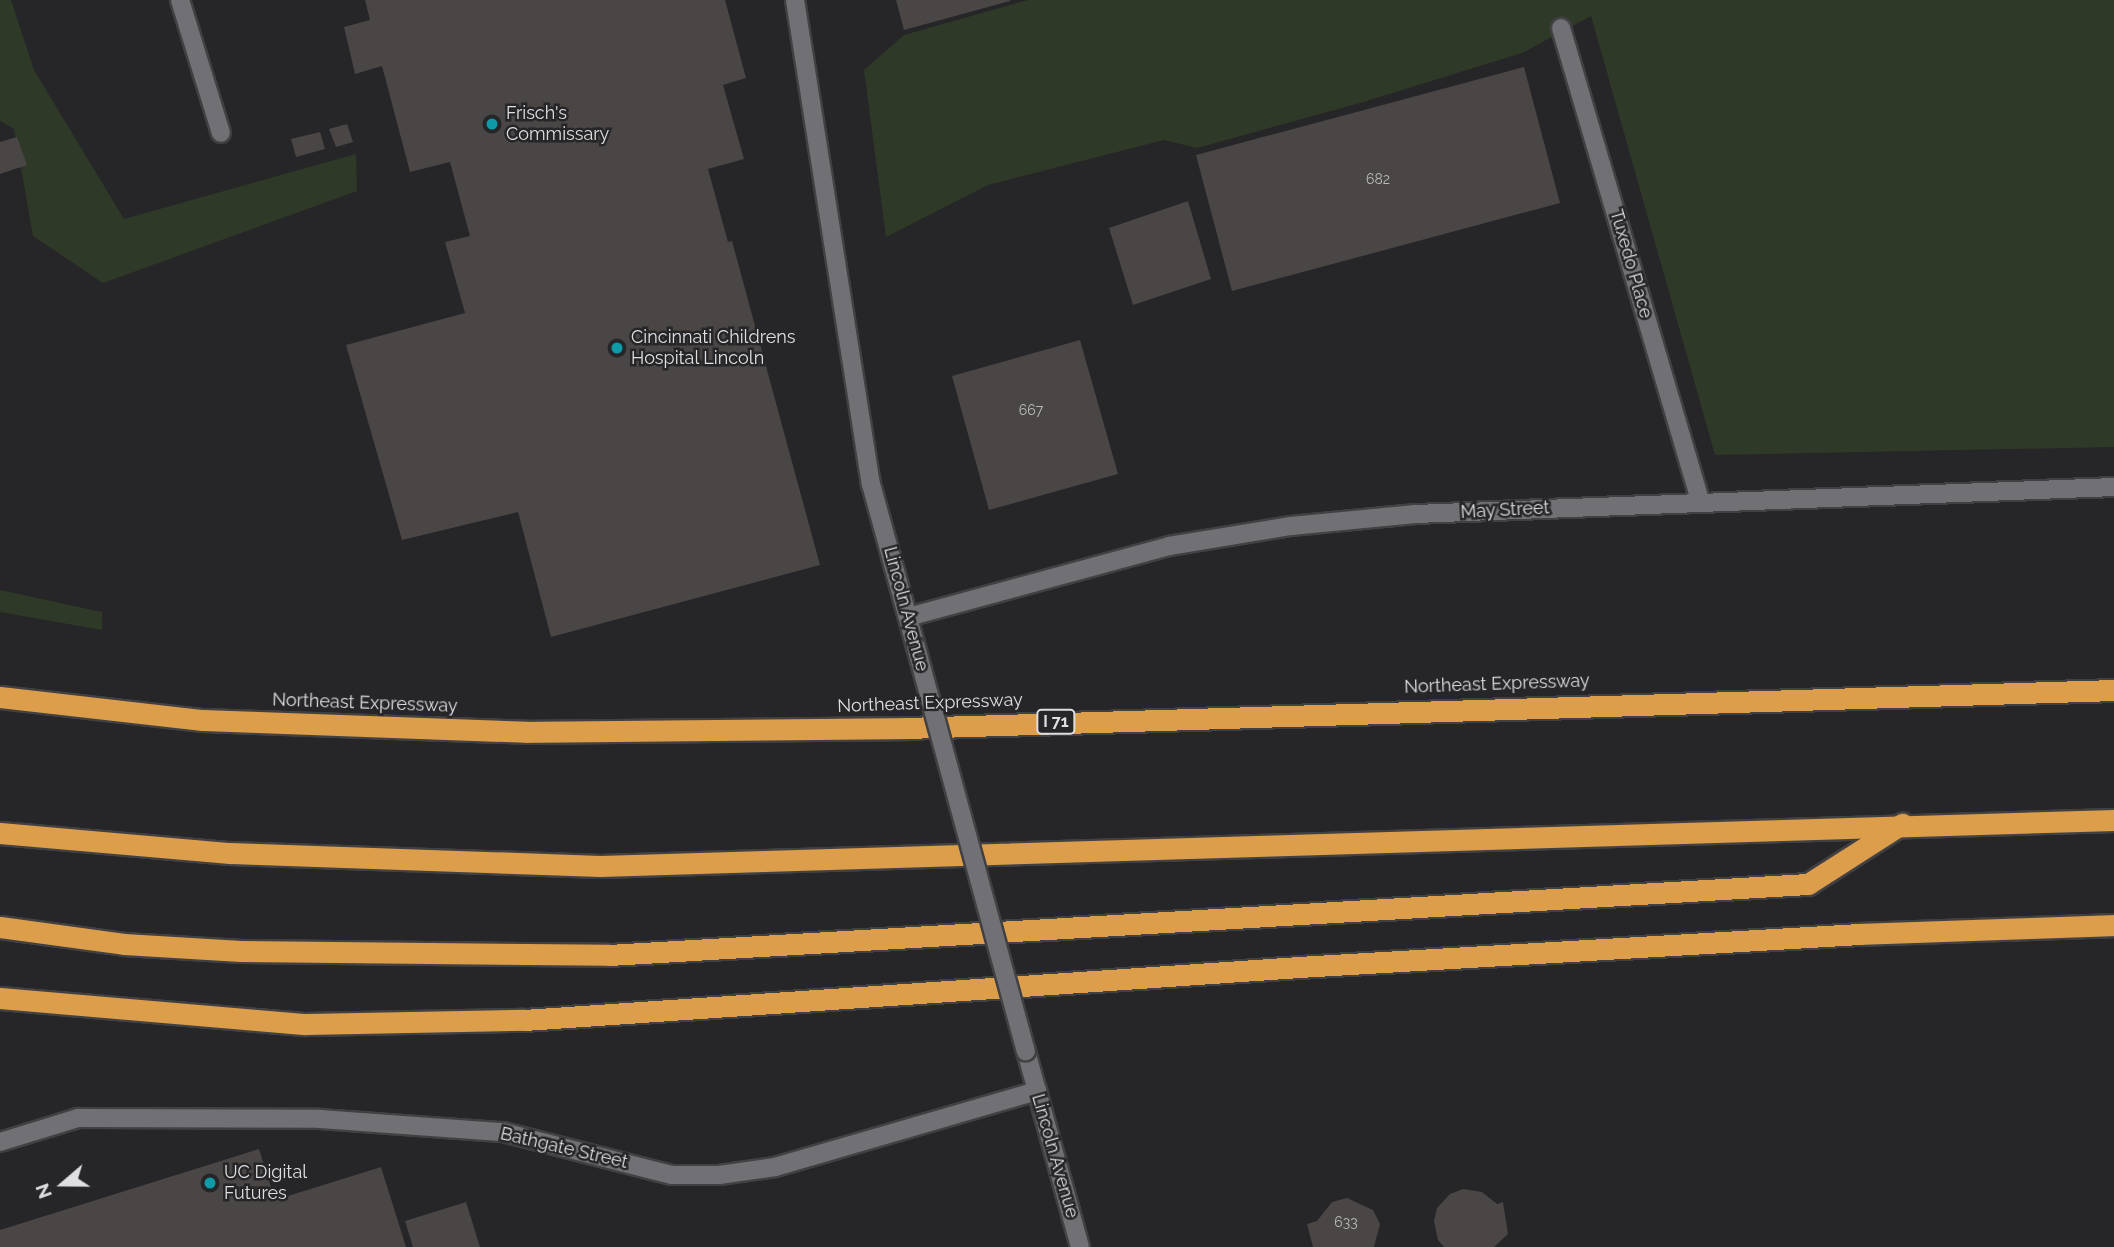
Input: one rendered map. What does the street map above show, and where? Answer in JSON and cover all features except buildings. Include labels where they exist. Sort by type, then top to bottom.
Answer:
[{"type":"highway","name":"Northeast Expressway","points":[[0,697],[203,720],[526,732],[906,728],[2114,690]]},
{"type":"highway","points":[[0,833],[230,853],[600,866],[838,862],[1902,824],[2114,820]]},
{"type":"highway","points":[[0,927],[124,944],[242,951],[609,955],[1808,884],[1902,824]]},
{"type":"highway","points":[[0,998],[306,1024],[524,1020],[1299,967],[1860,933],[2114,925]]},
{"type":"street","points":[[180,0],[221,133]]},
{"type":"street","name":"Lincoln Avenue","points":[[795,0],[844,323],[872,484],[1080,1247]]},
{"type":"street","name":"Tuxedo Place","points":[[1561,28],[1700,501]]},
{"type":"street","name":"May Street","points":[[908,617],[1169,546],[1291,526],[1415,514],[2114,487]]},
{"type":"street","name":"Bathgate Street","points":[[0,1142],[78,1118],[320,1119],[503,1132],[672,1175],[719,1175],[775,1167],[1037,1091]]},
{"type":"green space","points":[[0,0],[11,0],[34,70],[124,219],[356,154],[357,191],[103,283],[33,236],[14,129],[0,121]]},
{"type":"green space","points":[[1028,0],[2114,0],[2114,447],[1715,455],[1591,16],[1522,53],[1360,103],[1197,148],[1164,140],[988,185],[886,237],[864,70],[904,35]]},
{"type":"green space","points":[[0,590],[102,612],[102,630],[0,612]]},
{"type":"place","name":"Frisch's Commissary","points":[[492,124]]},
{"type":"place","name":"Cincinnati Childrens Hospital Lincoln","points":[[617,348]]},
{"type":"place","name":"UC Digital Futures","points":[[210,1183]]}]
